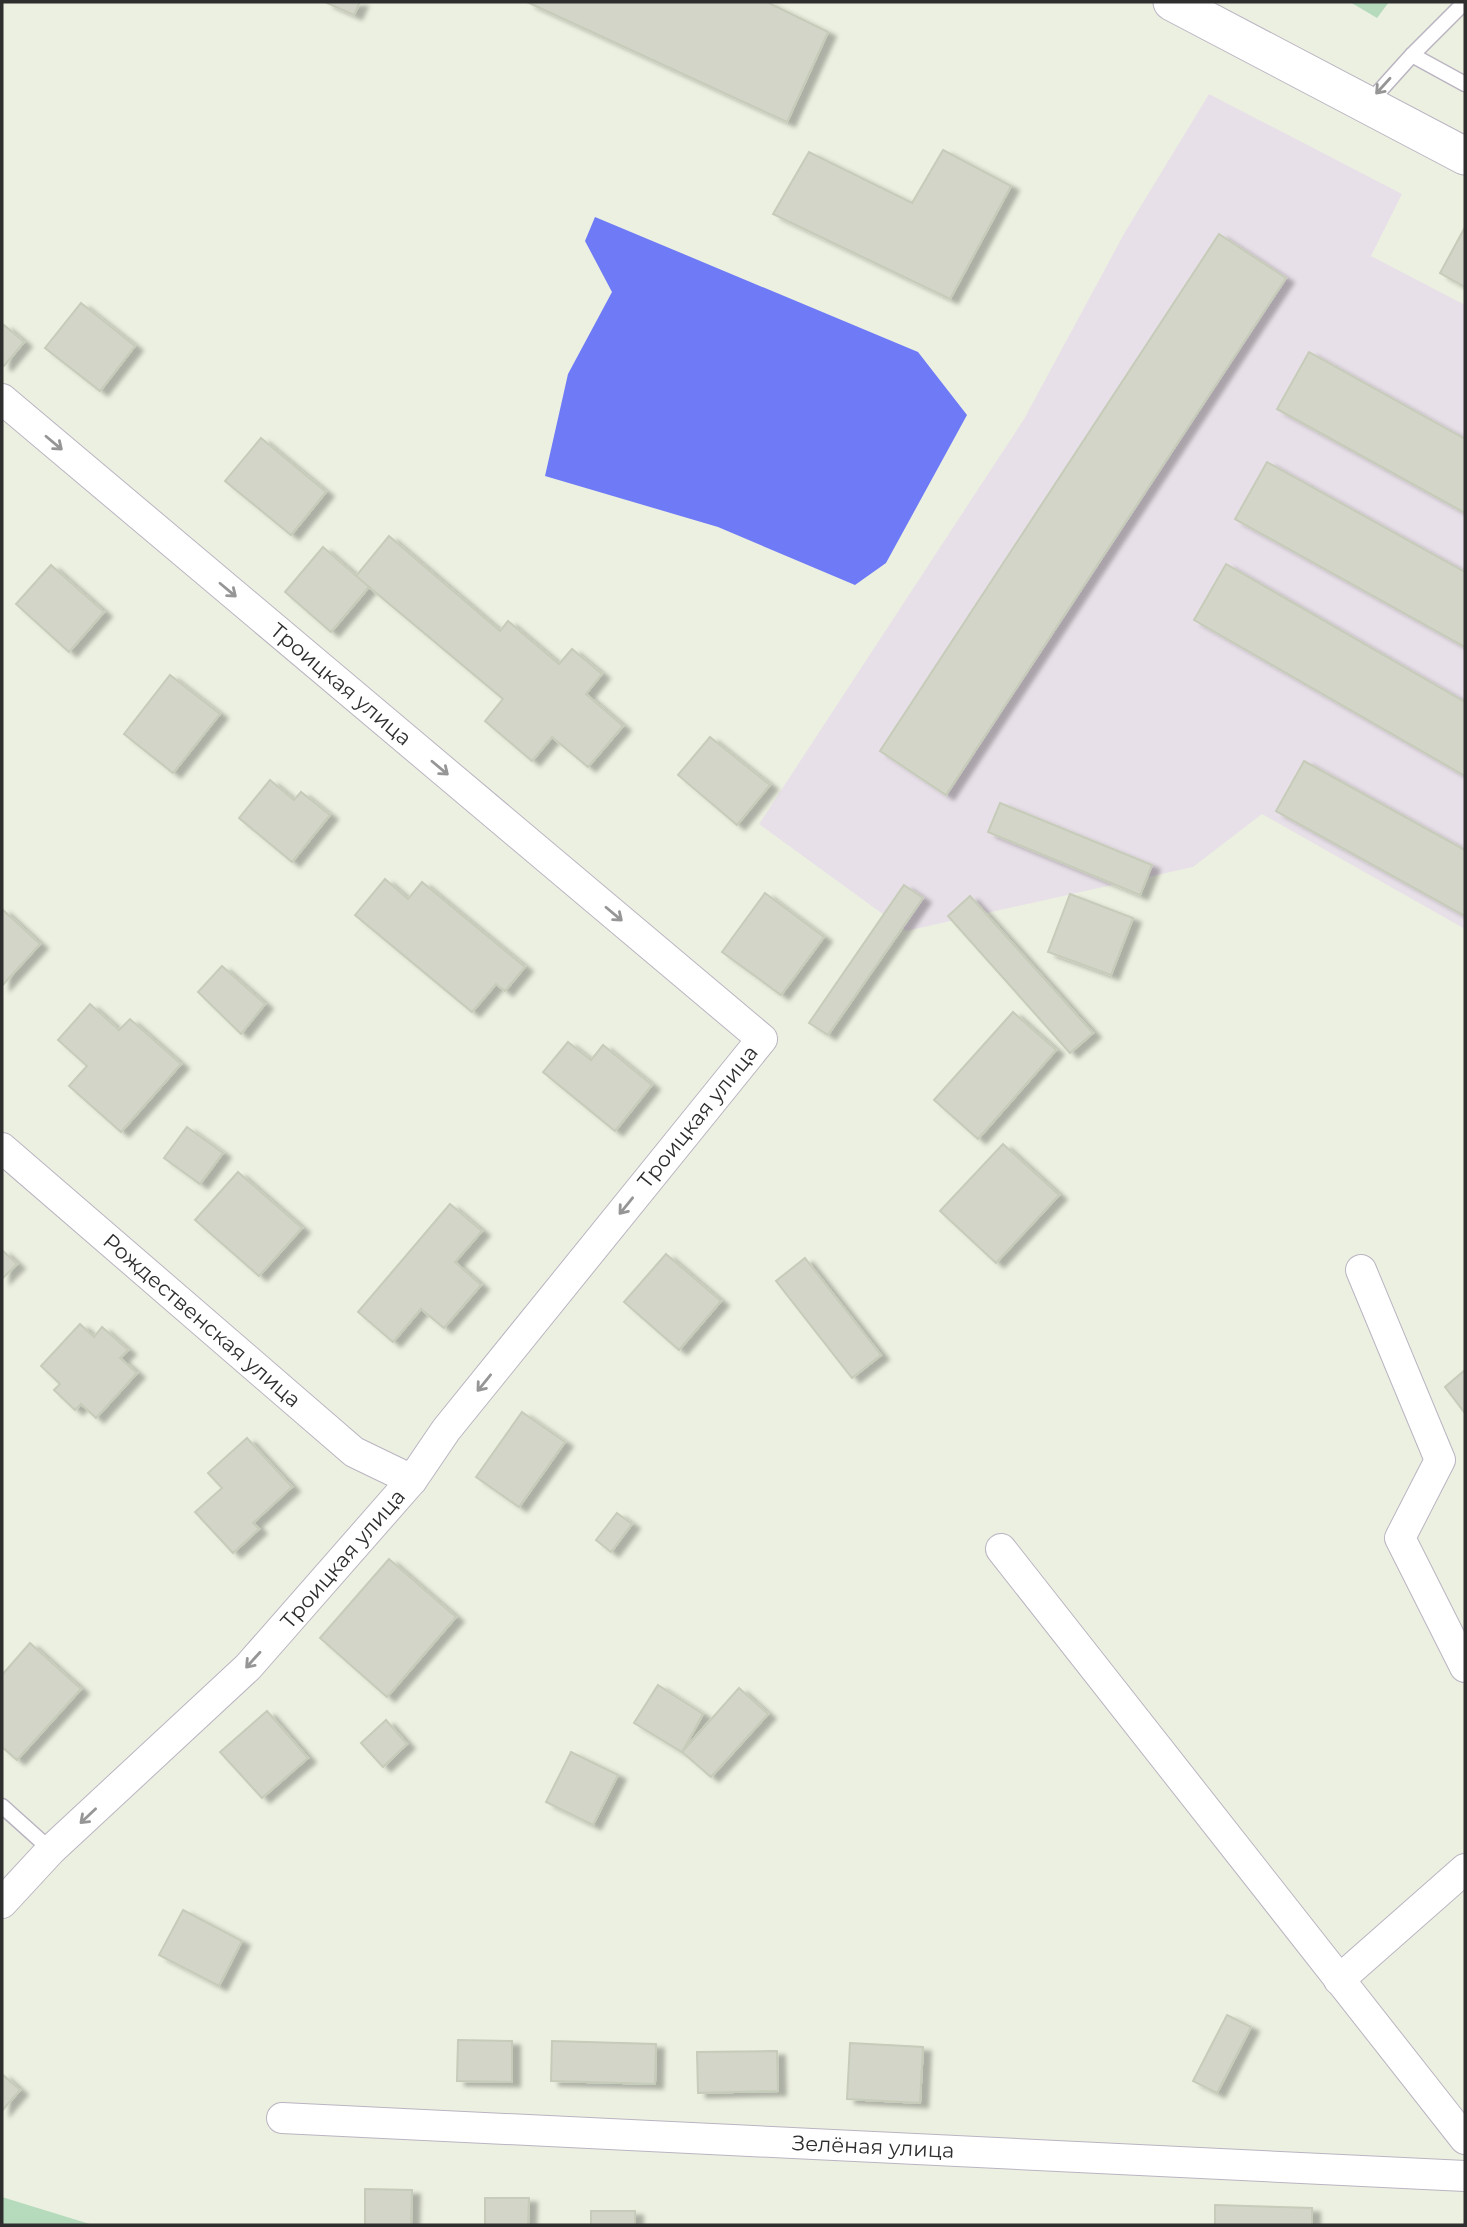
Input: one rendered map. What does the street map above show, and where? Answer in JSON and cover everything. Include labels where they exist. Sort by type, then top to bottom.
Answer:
[{"type":"street","points":[[1172,2],[1465,156]]},
{"type":"street","name":"Троицкая улица","points":[[2,399],[761,1039],[446,1430],[412,1480],[248,1667],[51,1850],[2,1903]]},
{"type":"street","name":"Рождественская улица","points":[[2,1148],[354,1452],[412,1480]]},
{"type":"street","points":[[1362,1270],[1440,1460],[1400,1538],[1465,1667]]},
{"type":"street","points":[[1001,1549],[1465,2139]]},
{"type":"street","points":[[1339,1980],[1465,1869]]},
{"type":"street","name":"Зелёная улица","points":[[282,2118],[1465,2176]]},
{"type":"lane","points":[[1367,105],[1465,2]]},
{"type":"lane","points":[[1412,55],[1465,84]]},
{"type":"lane","points":[[2,1806],[51,1850]]},
{"type":"shaded area","points":[[1209,94],[1402,194],[1371,256],[1465,305],[1465,929],[1262,814],[1193,867],[906,931],[759,824],[1024,419],[1125,232]]},
{"type":"shaded area","points":[[595,217],[918,352],[967,415],[886,563],[855,585],[718,527],[545,476],[568,374],[612,292],[585,241]]},
{"type":"green space","points":[[1350,2],[1389,2],[1377,18]]},
{"type":"green space","points":[[2,2197],[93,2225],[2,2225]]},
{"type":"building","points":[[325,2],[360,2],[354,15]]},
{"type":"building","points":[[527,2],[767,2],[828,32],[787,122]]},
{"type":"building","points":[[943,150],[1011,186],[950,299],[773,214],[809,152],[912,203]]},
{"type":"building","points":[[1465,230],[1465,287],[1440,273]]},
{"type":"building","points":[[1219,234],[1286,278],[946,795],[880,751]]},
{"type":"building","points":[[81,303],[135,346],[100,391],[45,348]]},
{"type":"building","points":[[4,325],[24,342],[4,366],[2,328]]},
{"type":"building","points":[[1309,352],[1465,439],[1465,513],[1277,409]]},
{"type":"building","points":[[261,438],[326,492],[291,535],[225,481]]},
{"type":"building","points":[[1267,462],[1465,572],[1465,647],[1235,519]]},
{"type":"building","points":[[389,536],[500,631],[508,621],[559,664],[572,649],[602,674],[586,694],[623,726],[588,767],[552,737],[532,761],[485,721],[503,699],[356,576]]},
{"type":"building","points":[[323,547],[369,587],[331,632],[285,592]]},
{"type":"building","points":[[1226,564],[1465,702],[1465,776],[1194,620]]},
{"type":"building","points":[[51,565],[104,612],[69,652],[16,604]]},
{"type":"building","points":[[170,675],[220,714],[173,773],[124,734]]},
{"type":"building","points":[[710,737],[770,785],[737,825],[678,775]]},
{"type":"building","points":[[1304,761],[1465,850],[1465,916],[1276,811]]},
{"type":"building","points":[[270,780],[294,800],[301,792],[330,815],[292,862],[239,818]]},
{"type":"building","points":[[1000,803],[1152,865],[1140,895],[988,832]]},
{"type":"building","points":[[385,879],[408,899],[422,882],[525,967],[505,991],[496,984],[472,1012],[355,915]]},
{"type":"building","points":[[904,885],[923,898],[828,1035],[809,1023]]},
{"type":"building","points":[[765,893],[824,937],[781,995],[722,952]]},
{"type":"building","points":[[1070,894],[1133,918],[1111,975],[1048,952]]},
{"type":"building","points":[[970,896],[1093,1033],[1070,1053],[948,916]]},
{"type":"building","points":[[2,909],[40,944],[2,986]]},
{"type":"building","points":[[222,966],[265,1004],[241,1034],[198,992]]},
{"type":"building","points":[[90,1004],[119,1030],[130,1019],[181,1064],[121,1132],[69,1086],[87,1066],[58,1040]]},
{"type":"building","points":[[1013,1012],[1056,1050],[978,1139],[934,1100]]},
{"type":"building","points":[[568,1042],[591,1060],[603,1045],[652,1085],[615,1131],[543,1072]]},
{"type":"building","points":[[187,1127],[223,1153],[200,1184],[164,1158]]},
{"type":"building","points":[[1003,1144],[1059,1195],[996,1263],[940,1211]]},
{"type":"building","points":[[238,1172],[302,1228],[259,1276],[195,1220]]},
{"type":"building","points":[[450,1204],[482,1231],[455,1262],[481,1285],[444,1328],[421,1309],[393,1342],[358,1312]]},
{"type":"building","points":[[2,1250],[17,1264],[2,1279]]},
{"type":"building","points":[[666,1254],[721,1301],[679,1350],[624,1302]]},
{"type":"building","points":[[805,1258],[881,1355],[852,1378],[776,1281]]},
{"type":"building","points":[[80,1324],[94,1337],[102,1327],[128,1350],[120,1358],[137,1373],[96,1418],[81,1404],[75,1410],[54,1390],[60,1384],[41,1366]]},
{"type":"building","points":[[1465,1370],[1465,1412],[1464,1412],[1445,1387]]},
{"type":"building","points":[[522,1412],[565,1442],[519,1507],[476,1477]]},
{"type":"building","points":[[247,1438],[292,1487],[253,1523],[259,1529],[233,1553],[195,1512],[222,1488],[208,1473]]},
{"type":"building","points":[[617,1513],[632,1524],[611,1552],[596,1540]]},
{"type":"building","points":[[389,1559],[456,1617],[387,1697],[320,1638]]},
{"type":"building","points":[[30,1643],[81,1689],[17,1760],[2,1747],[2,1675]]},
{"type":"building","points":[[658,1685],[703,1714],[682,1752],[634,1723]]},
{"type":"building","points":[[739,1688],[768,1714],[711,1777],[682,1752]]},
{"type":"building","points":[[267,1711],[308,1758],[262,1798],[220,1752]]},
{"type":"building","points":[[386,1720],[407,1744],[383,1767],[361,1743]]},
{"type":"building","points":[[571,1752],[618,1775],[593,1825],[546,1802]]},
{"type":"building","points":[[183,1910],[242,1941],[219,1986],[159,1955]]},
{"type":"building","points":[[1227,2015],[1251,2027],[1217,2093],[1193,2081]]},
{"type":"building","points":[[458,2040],[512,2041],[512,2082],[457,2081]]},
{"type":"building","points":[[552,2041],[656,2044],[655,2084],[551,2081]]},
{"type":"building","points":[[850,2043],[923,2047],[920,2103],[847,2099]]},
{"type":"building","points":[[777,2051],[778,2091],[698,2093],[697,2052]]},
{"type":"building","points":[[2,2074],[20,2090],[2,2111]]},
{"type":"building","points":[[365,2189],[412,2190],[411,2225],[365,2225]]},
{"type":"building","points":[[485,2198],[529,2198],[528,2225],[485,2225]]},
{"type":"building","points":[[1215,2205],[1312,2208],[1312,2225],[1215,2225]]},
{"type":"building","points":[[591,2211],[635,2211],[635,2225],[591,2225]]}]
